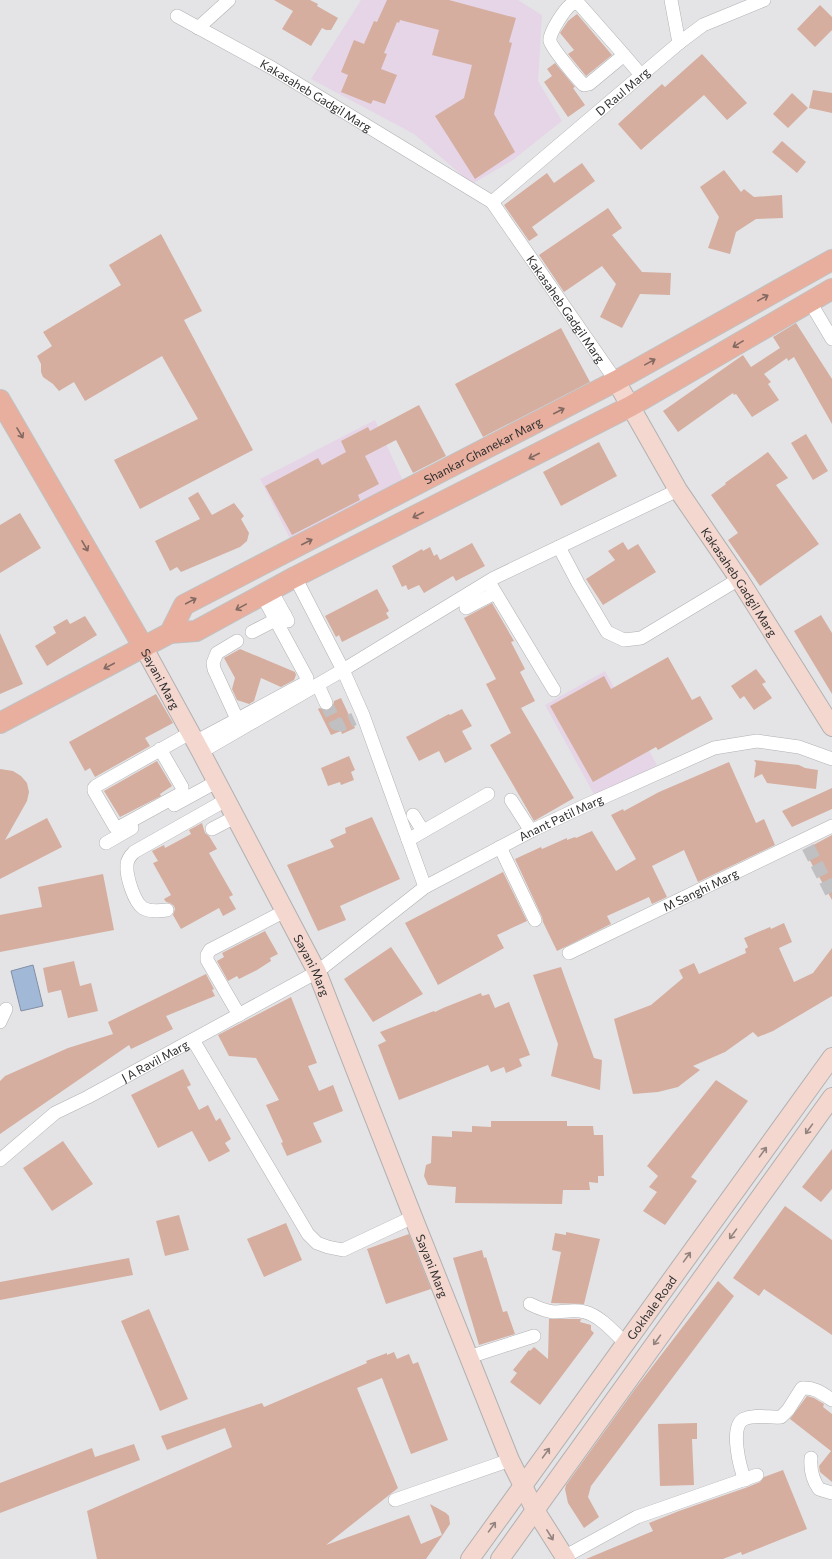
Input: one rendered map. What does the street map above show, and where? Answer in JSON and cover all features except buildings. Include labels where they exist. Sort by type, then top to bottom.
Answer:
[{"type":"main road","name":"Shankar Ghanekar Marg","points":[[170,633],[184,605],[616,381],[832,260]]},
{"type":"main road","points":[[0,723],[170,633],[196,631],[295,577],[631,406],[832,289]]},
{"type":"main road","name":"Kakasaheb Gadgil Marg","points":[[616,381],[678,490],[739,579],[832,727]]},
{"type":"main road","name":"Sayani Marg","points":[[0,400],[144,648],[317,972],[412,1217],[510,1460],[535,1510],[565,1558]]},
{"type":"main road","name":"Gokhale Road","points":[[470,1559],[625,1342],[832,1057]]},
{"type":"main road","name":"Gokhale Road","points":[[500,1559],[832,1097]]},
{"type":"street","points":[[198,28],[229,0]]},
{"type":"street","points":[[672,0],[679,43]]},
{"type":"street","name":"D Raul Marg","points":[[492,202],[679,43],[703,25],[746,3],[764,0]]},
{"type":"street","points":[[624,55],[589,84],[584,85],[551,44],[550,35],[571,4],[578,4],[624,55],[641,75]]},
{"type":"street","name":"Kakasaheb Gadgil Marg","points":[[177,16],[272,68],[492,202],[616,381]]},
{"type":"street","points":[[810,302],[832,339]]},
{"type":"street","points":[[160,749],[182,787],[182,792],[118,828],[115,827],[94,791],[94,788],[160,749],[195,742],[318,685],[343,670],[464,606],[492,587],[559,547],[678,490]]},
{"type":"street","points":[[559,547],[578,584],[606,632],[624,640],[641,638],[739,579]]},
{"type":"street","points":[[295,577],[343,670],[358,717],[425,886]]},
{"type":"street","points":[[492,587],[554,690]]},
{"type":"street","points":[[195,742],[305,683],[307,678],[282,619],[267,593]]},
{"type":"street","points":[[252,632],[282,619]]},
{"type":"street","points":[[237,641],[217,653],[213,663],[214,669],[237,719]]},
{"type":"street","points":[[318,685],[326,703]]},
{"type":"street","name":"Anant Patil Marg","points":[[317,972],[425,886],[531,831],[714,748],[757,741],[799,747],[832,759]]},
{"type":"street","points":[[106,843],[216,782]]},
{"type":"street","points":[[408,840],[488,794]]},
{"type":"street","points":[[167,910],[154,911],[143,908],[135,899],[127,874],[129,858],[134,852],[226,800]]},
{"type":"street","points":[[511,800],[531,831]]},
{"type":"street","points":[[413,815],[423,831]]},
{"type":"street","points":[[212,829],[235,817]]},
{"type":"street","name":"M Sanghi Marg","points":[[569,953],[806,844],[832,826]]},
{"type":"street","points":[[500,847],[535,920]]},
{"type":"street","points":[[239,1015],[207,960],[207,955],[210,950],[284,911]]},
{"type":"street","name":"J A Ravil Marg","points":[[0,1160],[55,1113],[88,1097],[317,972]]},
{"type":"street","points":[[0,1022],[6,1009]]},
{"type":"street","points":[[193,1040],[308,1234],[317,1243],[343,1250],[412,1217]]},
{"type":"street","points":[[530,1304],[546,1311],[556,1312],[574,1310],[586,1312],[596,1317],[625,1342]]},
{"type":"street","points":[[468,1357],[534,1336]]},
{"type":"street","points":[[745,1480],[740,1467],[736,1438],[736,1431],[743,1419],[751,1417],[782,1417],[802,1388],[809,1387],[815,1389],[832,1400]]},
{"type":"street","points":[[811,1458],[810,1471],[814,1482],[819,1489],[832,1493]]},
{"type":"street","points":[[395,1500],[510,1460]]},
{"type":"street","points":[[565,1558],[637,1517],[758,1475]]},
{"type":"shaded area","points":[[361,0],[518,0],[542,15],[538,81],[562,121],[513,160],[472,184],[414,134],[311,79]]},
{"type":"shaded area","points":[[375,420],[405,485],[291,541],[260,479]]},
{"type":"shaded area","points":[[605,671],[657,765],[596,798],[545,705]]},
{"type":"water","points":[[33,965],[43,1006],[21,1011],[11,971]]},
{"type":"tunnel","points":[[326,703],[336,724],[341,725],[354,719]]},
{"type":"tunnel","points":[[808,847],[832,894]]}]
